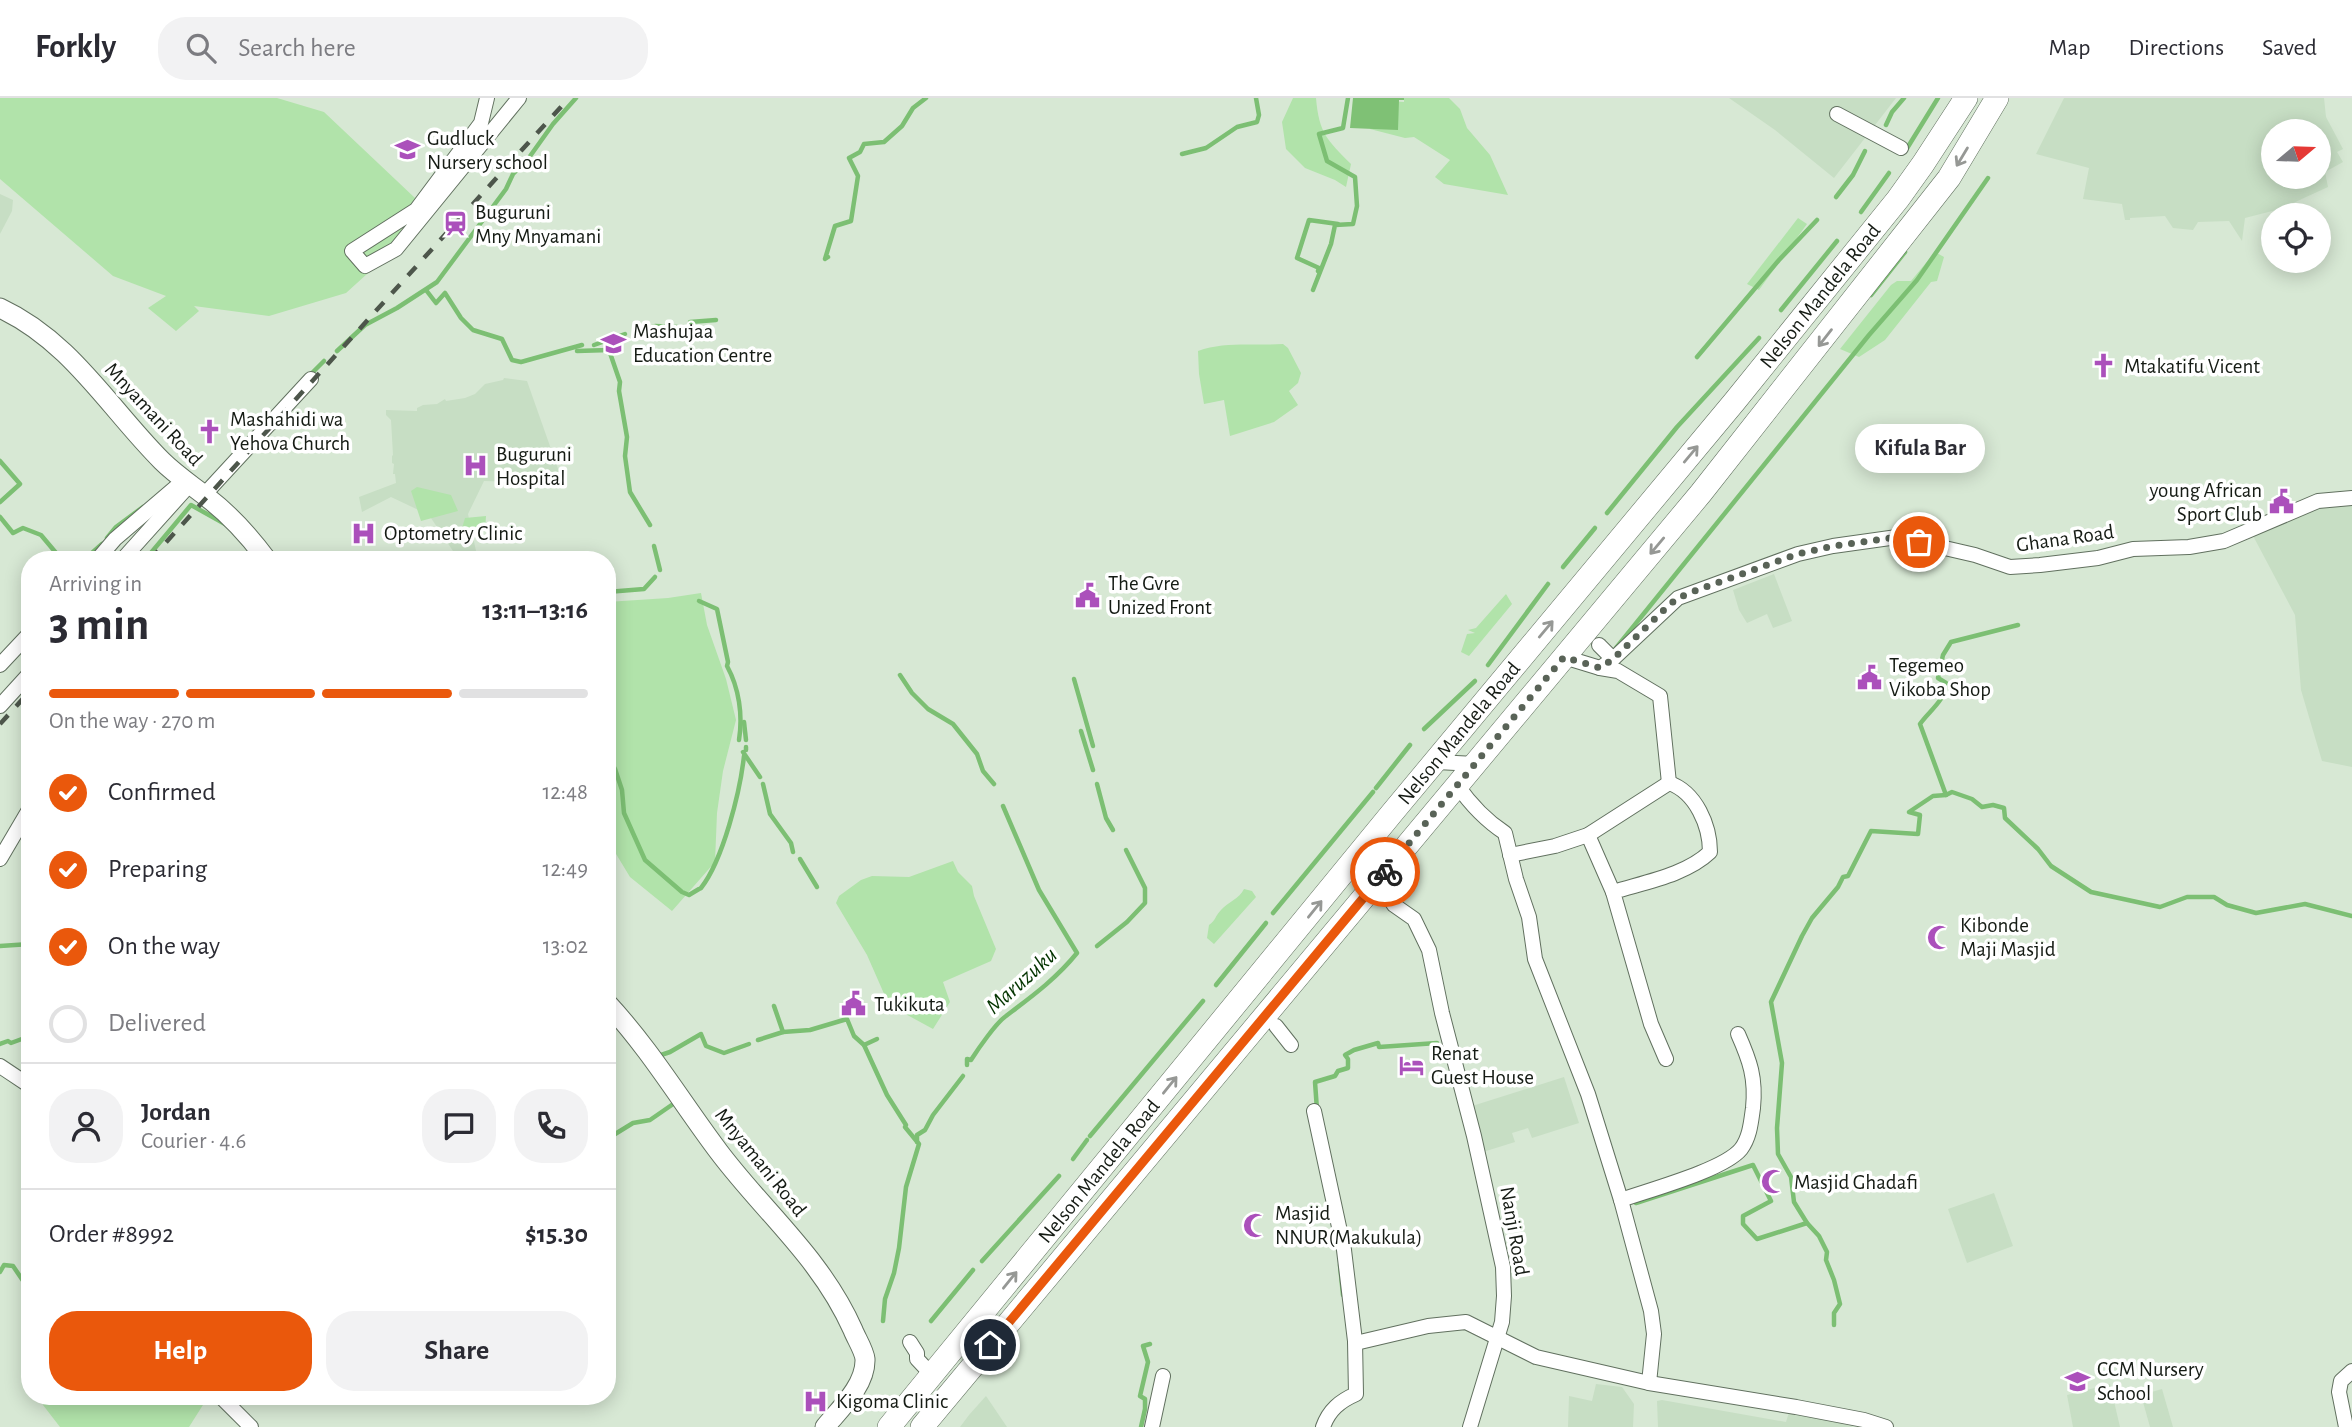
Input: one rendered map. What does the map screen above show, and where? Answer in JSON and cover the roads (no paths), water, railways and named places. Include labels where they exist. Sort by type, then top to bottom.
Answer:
[{"type":"main road","name":"Nelson Mandela Road","points":[[889,1427],[1392,813],[1735,401],[1898,199],[1966,98]]},
{"type":"main road","name":"Nelson Mandela Road","points":[[922,1427],[1701,493],[1949,178],[1997,98]]},
{"type":"street","points":[[487,98],[481,123],[416,210],[352,251],[365,266],[396,249],[519,98]]},
{"type":"street","points":[[1837,114],[1901,148]]},
{"type":"street","name":"Mnyamani Road","points":[[0,308],[46,336],[82,369],[139,437],[192,487],[239,526],[260,551]]},
{"type":"street","points":[[130,551],[192,487],[311,379]]},
{"type":"street","points":[[105,551],[115,539],[192,487]]},
{"type":"street","name":"Ghana Road","points":[[1600,668],[1678,598],[1798,554],[1833,546],[1897,537],[1952,549],[2010,567],[2040,565],[2098,558],[2133,549],[2189,547],[2224,541],[2318,501],[2352,498]]},
{"type":"street","points":[[0,665],[21,643]]},
{"type":"street","points":[[1599,645],[1613,659]]},
{"type":"street","points":[[1564,657],[1600,668],[1618,670],[1660,696],[1669,783]]},
{"type":"street","points":[[0,706],[21,683]]},
{"type":"street","points":[[1437,762],[1475,764]]},
{"type":"street","points":[[1510,855],[1555,846],[1588,835],[1669,783]]},
{"type":"street","points":[[1614,892],[1678,871],[1700,861],[1710,852],[1710,838],[1698,807],[1681,788],[1669,783]]},
{"type":"street","points":[[1457,785],[1471,806],[1489,823],[1505,833],[1529,917],[1535,959],[1588,1094],[1621,1200],[1651,1311],[1654,1334],[1649,1383]]},
{"type":"street","points":[[0,859],[21,823]]},
{"type":"street","points":[[1588,835],[1614,892],[1651,1024],[1666,1059]]},
{"type":"street","name":"Nanji Road","points":[[1378,881],[1394,905],[1414,919],[1429,950],[1503,1267],[1502,1322],[1470,1427]]},
{"type":"street","name":"Mnyamani Road","points":[[616,1013],[718,1150],[786,1229],[840,1301],[865,1358],[861,1378],[842,1408],[825,1427]]},
{"type":"street","points":[[1276,1026],[1291,1045]]},
{"type":"street","points":[[1621,1200],[1718,1165],[1740,1150],[1750,1130],[1755,1091],[1751,1063],[1738,1034]]},
{"type":"street","points":[[0,1066],[21,1080]]},
{"type":"street","points":[[1314,1111],[1344,1250],[1355,1341],[1356,1394],[1340,1401],[1322,1427]]},
{"type":"street","points":[[1355,1341],[1428,1326],[1470,1323],[1536,1357],[1649,1383],[1796,1407],[1886,1427]]},
{"type":"street","points":[[910,1342],[917,1353],[917,1359],[932,1375]]},
{"type":"street","points":[[2346,1427],[2339,1392],[2341,1381],[2352,1371]]},
{"type":"street","points":[[1152,1427],[1163,1376]]},
{"type":"street","points":[[229,1405],[251,1427]]},
{"type":"waterway","points":[[337,351],[365,325],[437,282],[506,189],[513,174],[576,98]]},
{"type":"waterway","points":[[828,257],[825,259],[835,226],[851,221],[858,176],[849,158],[860,152],[864,144],[884,142],[902,126],[913,108],[926,98]]},
{"type":"waterway","points":[[1182,154],[1206,148],[1237,127],[1257,122],[1259,115],[1256,98]]},
{"type":"waterway","points":[[1313,290],[1331,244],[1335,225],[1353,224],[1357,206],[1355,177],[1327,161],[1319,134],[1343,128],[1348,98]]},
{"type":"waterway","points":[[1886,125],[1892,112],[1904,98]]},
{"type":"waterway","points":[[1906,150],[1938,98]]},
{"type":"waterway","points":[[1836,197],[1853,175],[1865,151]]},
{"type":"waterway","points":[[1861,212],[1889,173]]},
{"type":"waterway","points":[[1616,648],[1869,335],[1917,280],[1988,178]]},
{"type":"waterway","points":[[1318,271],[1319,268],[1297,258],[1309,220],[1338,224]]},
{"type":"waterway","points":[[1697,357],[1779,260],[1817,220]]},
{"type":"waterway","points":[[1781,310],[1837,241]]},
{"type":"waterway","points":[[1871,295],[1905,252]]},
{"type":"waterway","points":[[426,290],[436,303],[445,293],[461,318],[473,330],[502,339],[512,360],[521,362],[582,345]]},
{"type":"waterway","points":[[690,322],[716,320]]},
{"type":"waterway","points":[[641,331],[655,326],[677,327]]},
{"type":"waterway","points":[[594,345],[625,334]]},
{"type":"waterway","points":[[1607,513],[1677,427],[1759,338]]},
{"type":"waterway","points":[[577,351],[609,350],[620,382],[630,492],[650,525]]},
{"type":"waterway","points":[[309,376],[324,361]]},
{"type":"waterway","points":[[0,461],[20,484],[0,502]]},
{"type":"waterway","points":[[153,551],[191,505],[225,524]]},
{"type":"waterway","points":[[107,538],[116,527],[143,507]]},
{"type":"waterway","points":[[0,517],[13,533],[23,528],[41,535],[54,551]]},
{"type":"waterway","points":[[1563,567],[1595,528]]},
{"type":"waterway","points":[[94,551],[102,544]]},
{"type":"waterway","points":[[654,546],[660,570]]},
{"type":"waterway","points":[[616,591],[644,589],[655,577]]},
{"type":"waterway","points":[[1488,665],[1548,584]]},
{"type":"waterway","points":[[699,601],[717,609],[727,666],[739,702],[739,740]]},
{"type":"waterway","points":[[2018,625],[1951,642],[1943,655],[1938,678],[1946,683],[1945,689],[1940,700],[1920,724],[1946,795],[1952,792],[1972,799],[1982,807],[1993,805],[2004,808],[2005,818],[2038,849],[2051,866],[2091,892],[2160,907],[2187,897],[2214,897],[2227,905],[2256,913],[2305,904],[2352,916]]},
{"type":"waterway","points":[[900,675],[912,693],[928,709],[953,724],[977,754],[983,771],[994,784]]},
{"type":"waterway","points":[[1074,679],[1093,746]]},
{"type":"waterway","points":[[1424,729],[1475,681]]},
{"type":"waterway","points":[[744,722],[746,740]]},
{"type":"waterway","points":[[1081,731],[1093,770]]},
{"type":"waterway","points":[[1376,788],[1410,745]]},
{"type":"waterway","points":[[743,752],[760,777]]},
{"type":"waterway","points":[[701,888],[716,861],[729,825],[744,756]]},
{"type":"waterway","points":[[616,772],[622,790],[624,813],[645,860],[682,892],[689,895],[699,889]]},
{"type":"waterway","points":[[763,784],[770,814],[791,843],[793,852]]},
{"type":"waterway","points":[[1097,784],[1106,818],[1113,830]]},
{"type":"waterway","points":[[1273,913],[1373,792]]},
{"type":"waterway","points":[[1834,1325],[1834,1313],[1840,1304],[1826,1260],[1827,1252],[1819,1236],[1794,1202],[1791,1177],[1778,1154],[1777,1128],[1782,1063],[1771,1002],[1812,918],[1843,877],[1848,876],[1871,831],[1918,834],[1920,815],[1909,812],[1933,796],[1946,795]]},
{"type":"waterway","name":"Maruzuku","points":[[967,1065],[967,1059],[971,1060],[1002,1019],[1034,995],[1077,953],[1039,890],[1003,806]]},
{"type":"waterway","points":[[1097,946],[1127,922],[1145,903],[1145,888],[1126,850]]},
{"type":"waterway","points":[[800,859],[817,887]]},
{"type":"waterway","points":[[1216,985],[1266,923]]},
{"type":"waterway","points":[[0,946],[21,945]]},
{"type":"waterway","points":[[1090,1136],[1203,1001]]},
{"type":"waterway","points":[[774,1006],[783,1032]]},
{"type":"waterway","points":[[758,1040],[783,1032],[810,1030],[847,1019],[854,1036],[864,1045],[905,1127],[919,1144],[906,1187],[899,1248],[885,1299],[883,1321]]},
{"type":"waterway","points":[[658,1056],[701,1034],[706,1046],[724,1053],[749,1044]]},
{"type":"waterway","points":[[0,1044],[21,1039]]},
{"type":"waterway","points":[[864,1045],[877,1039]]},
{"type":"waterway","points":[[1317,1110],[1315,1082],[1335,1076],[1338,1071],[1348,1068],[1345,1055],[1378,1043],[1379,1047],[1437,1043]]},
{"type":"waterway","points":[[917,1142],[917,1135],[925,1130],[963,1076]]},
{"type":"waterway","points":[[616,1133],[633,1123],[650,1120],[676,1102]]},
{"type":"waterway","points":[[1073,1159],[1087,1140]]},
{"type":"waterway","points":[[1636,1203],[1753,1165],[1771,1201],[1743,1216],[1743,1224],[1757,1239],[1807,1223]]},
{"type":"waterway","points":[[982,1261],[1059,1176]]},
{"type":"waterway","points":[[0,1272],[4,1265],[13,1266],[21,1278]]},
{"type":"waterway","points":[[1340,1265],[1343,1295]]},
{"type":"waterway","points":[[931,1321],[973,1270]]},
{"type":"waterway","points":[[1141,1427],[1145,1399],[1140,1396],[1148,1362],[1143,1346],[1150,1344]]},
{"type":"railway","points":[[158,551],[569,98]]},
{"type":"railway","points":[[0,724],[21,701]]},
{"type":"place","name":"Gudluck Nursery school","points":[[407,150]]},
{"type":"place","name":"Buguruni Mny Mnyamani","points":[[455,224]]},
{"type":"place","name":"Mashujaa Education Centre","points":[[613,343]]},
{"type":"place","name":"Mtakatifu Vicent","points":[[2104,366]]},
{"type":"place","name":"Mashahidi wa Yehova Church","points":[[210,431]]},
{"type":"place","name":"Buguruni Hospital","points":[[476,466]]},
{"type":"place","name":"young African Sport Club","points":[[2282,502]]},
{"type":"place","name":"Optometry Clinic","points":[[364,533]]},
{"type":"place","name":"Kifula Bar","points":[[1919,542]]},
{"type":"place","name":"The Gvre Unized Front","points":[[1088,595]]},
{"type":"place","name":"Tegemeo Vikoba Shop","points":[[1869,677]]},
{"type":"place","name":"Kibonde Maji Masjid","points":[[1940,937]]},
{"type":"place","name":"Tukikuta","points":[[854,1004]]},
{"type":"place","name":"Renat Guest House","points":[[1411,1065]]},
{"type":"place","name":"Masjid Ghadafi","points":[[1774,1182]]},
{"type":"place","name":"Masjid NNUR(Makukula)","points":[[1255,1225]]},
{"type":"place","name":"CCM Nursery School","points":[[2077,1381]]},
{"type":"place","name":"Kigoma Clinic","points":[[816,1401]]}]
